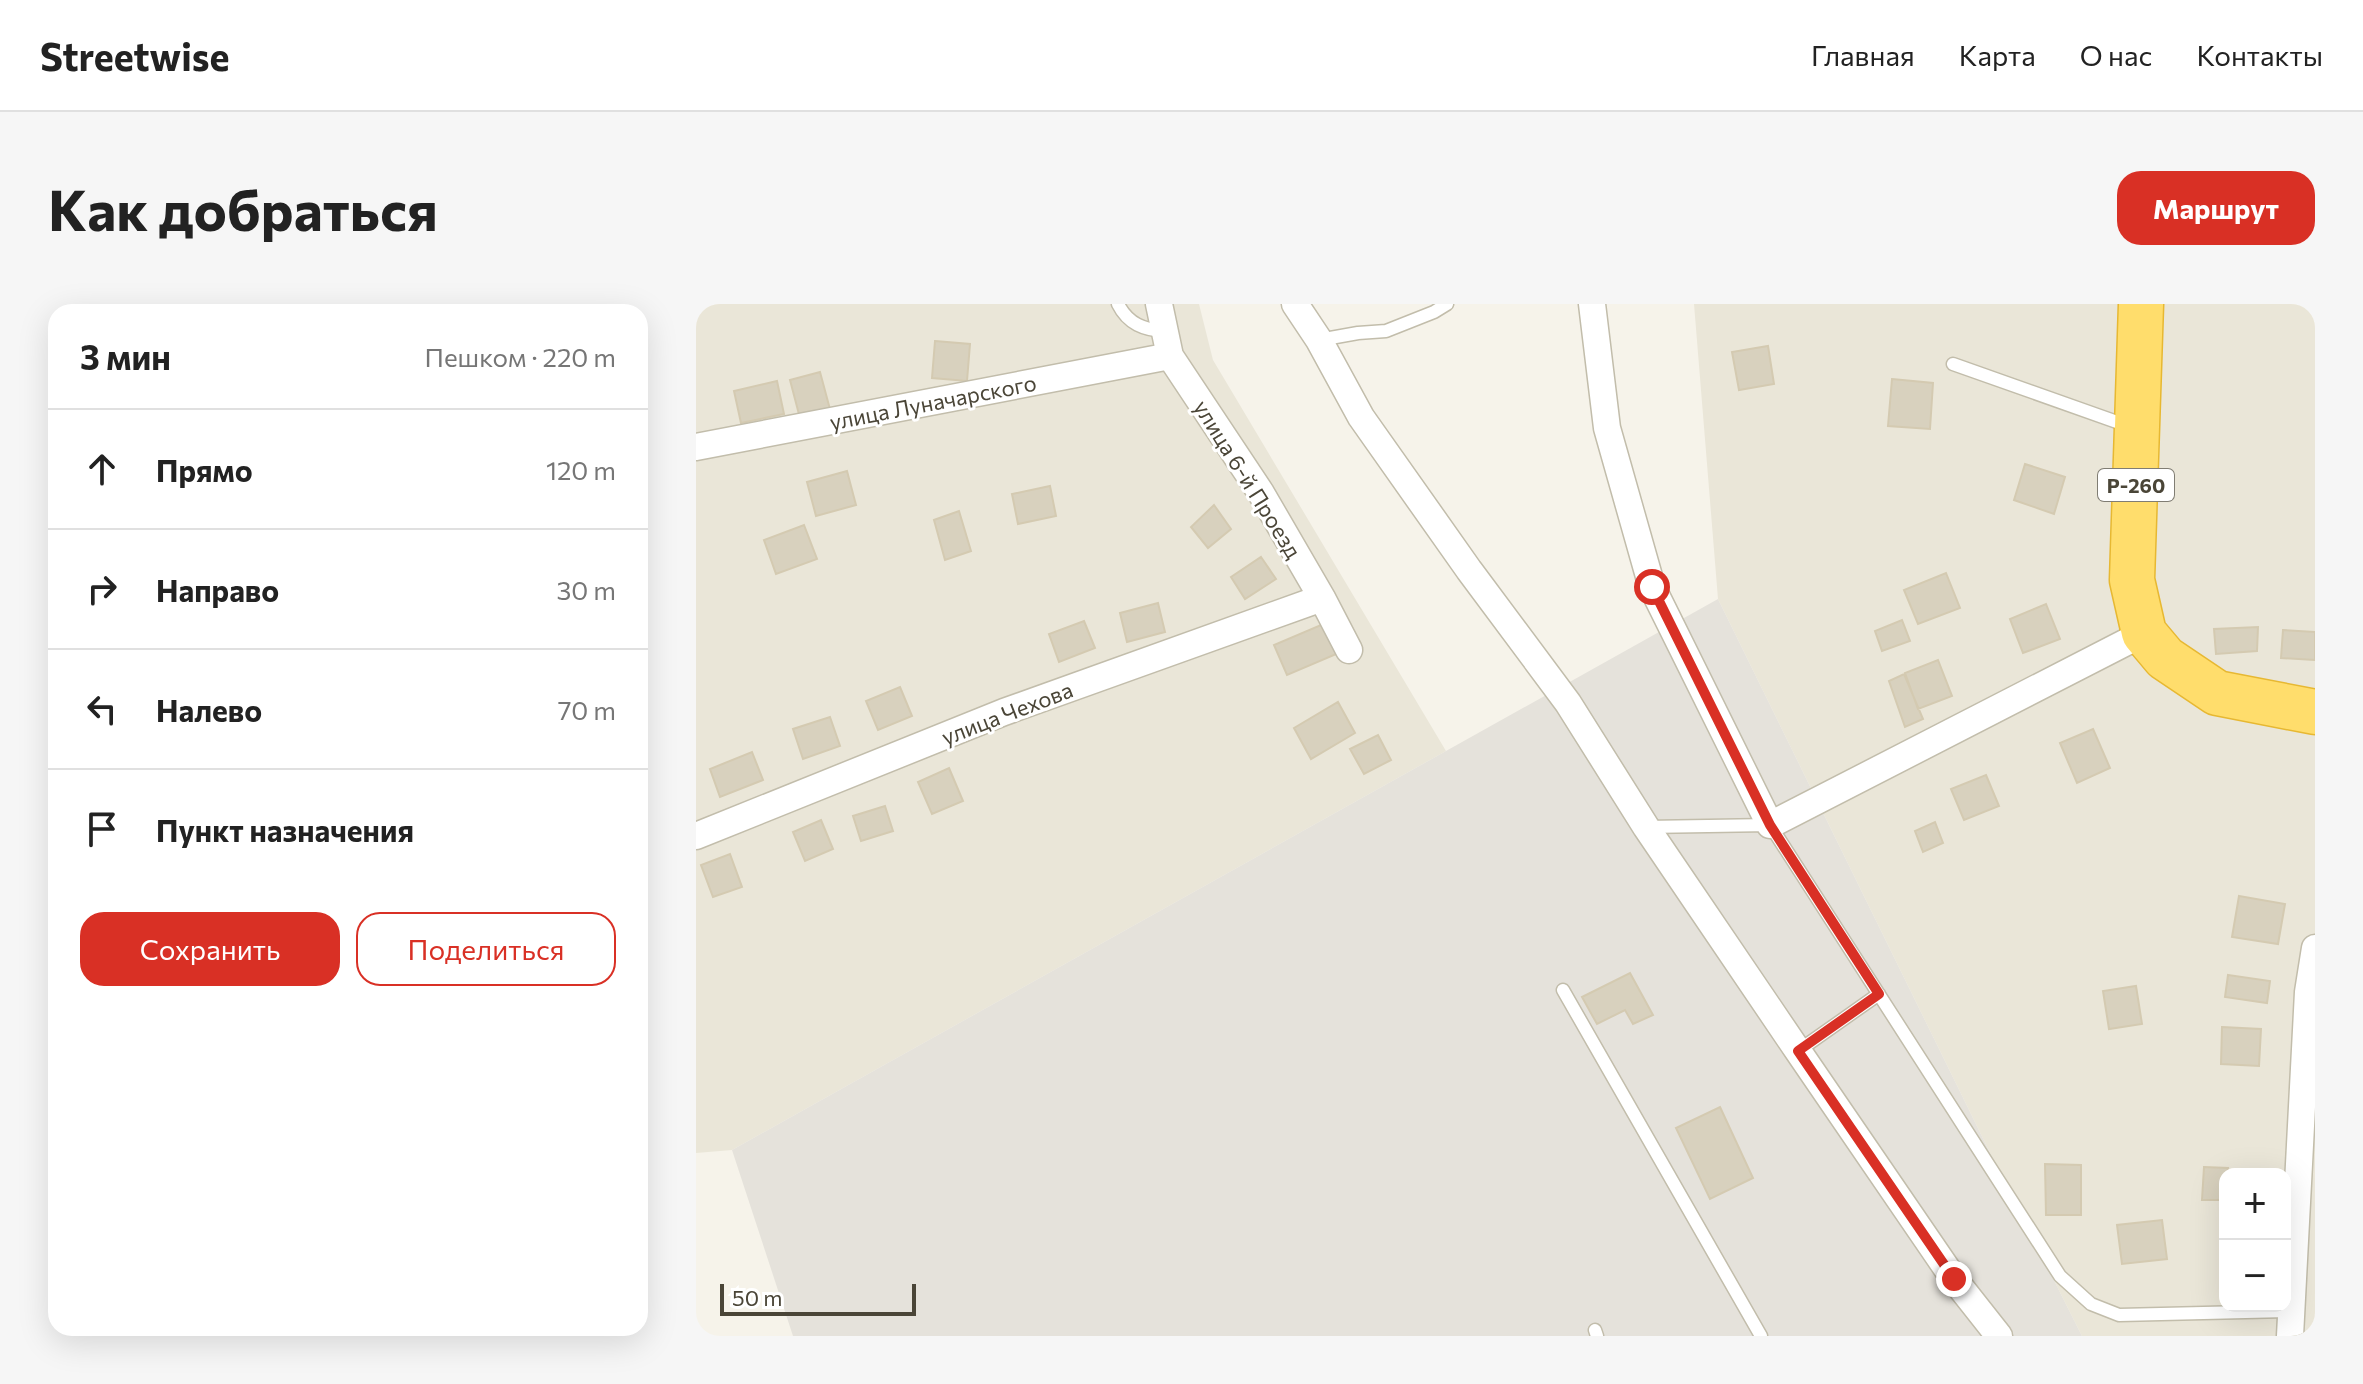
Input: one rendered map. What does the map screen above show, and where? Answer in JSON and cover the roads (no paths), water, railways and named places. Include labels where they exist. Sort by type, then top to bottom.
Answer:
[{"type":"highway","name":"Р-260","points":[[2141,304],[2132,580],[2154,646]]},
{"type":"highway","points":[[2154,646],[2217,693],[2315,712]]},
{"type":"street","name":"улица 6-й Проезд","points":[[1159,304],[1168,344],[1261,493],[1349,650]]},
{"type":"street","points":[[1295,304],[1319,340],[1361,417],[1568,703],[1646,827],[1798,1051],[1954,1279],[1999,1336]]},
{"type":"street","points":[[1592,304],[1607,428],[1652,587],[1770,825],[2154,646]]},
{"type":"street","name":"улица Луначарского","points":[[696,447],[1168,344]]},
{"type":"street","name":"улица Чехова","points":[[696,836],[1004,712],[1322,598]]},
{"type":"street","points":[[2290,1324],[2308,992],[2315,948]]},
{"type":"lane","points":[[1118,304],[1137,326],[1168,344]]},
{"type":"lane","points":[[1319,340],[1386,331],[1447,304]]},
{"type":"lane","points":[[1953,364],[2138,429]]},
{"type":"lane","points":[[1646,827],[1770,825],[2060,1276],[2091,1304],[2119,1315],[2290,1324]]},
{"type":"lane","points":[[1563,990],[1761,1336]]},
{"type":"lane","points":[[1798,1051],[1879,994]]}]
